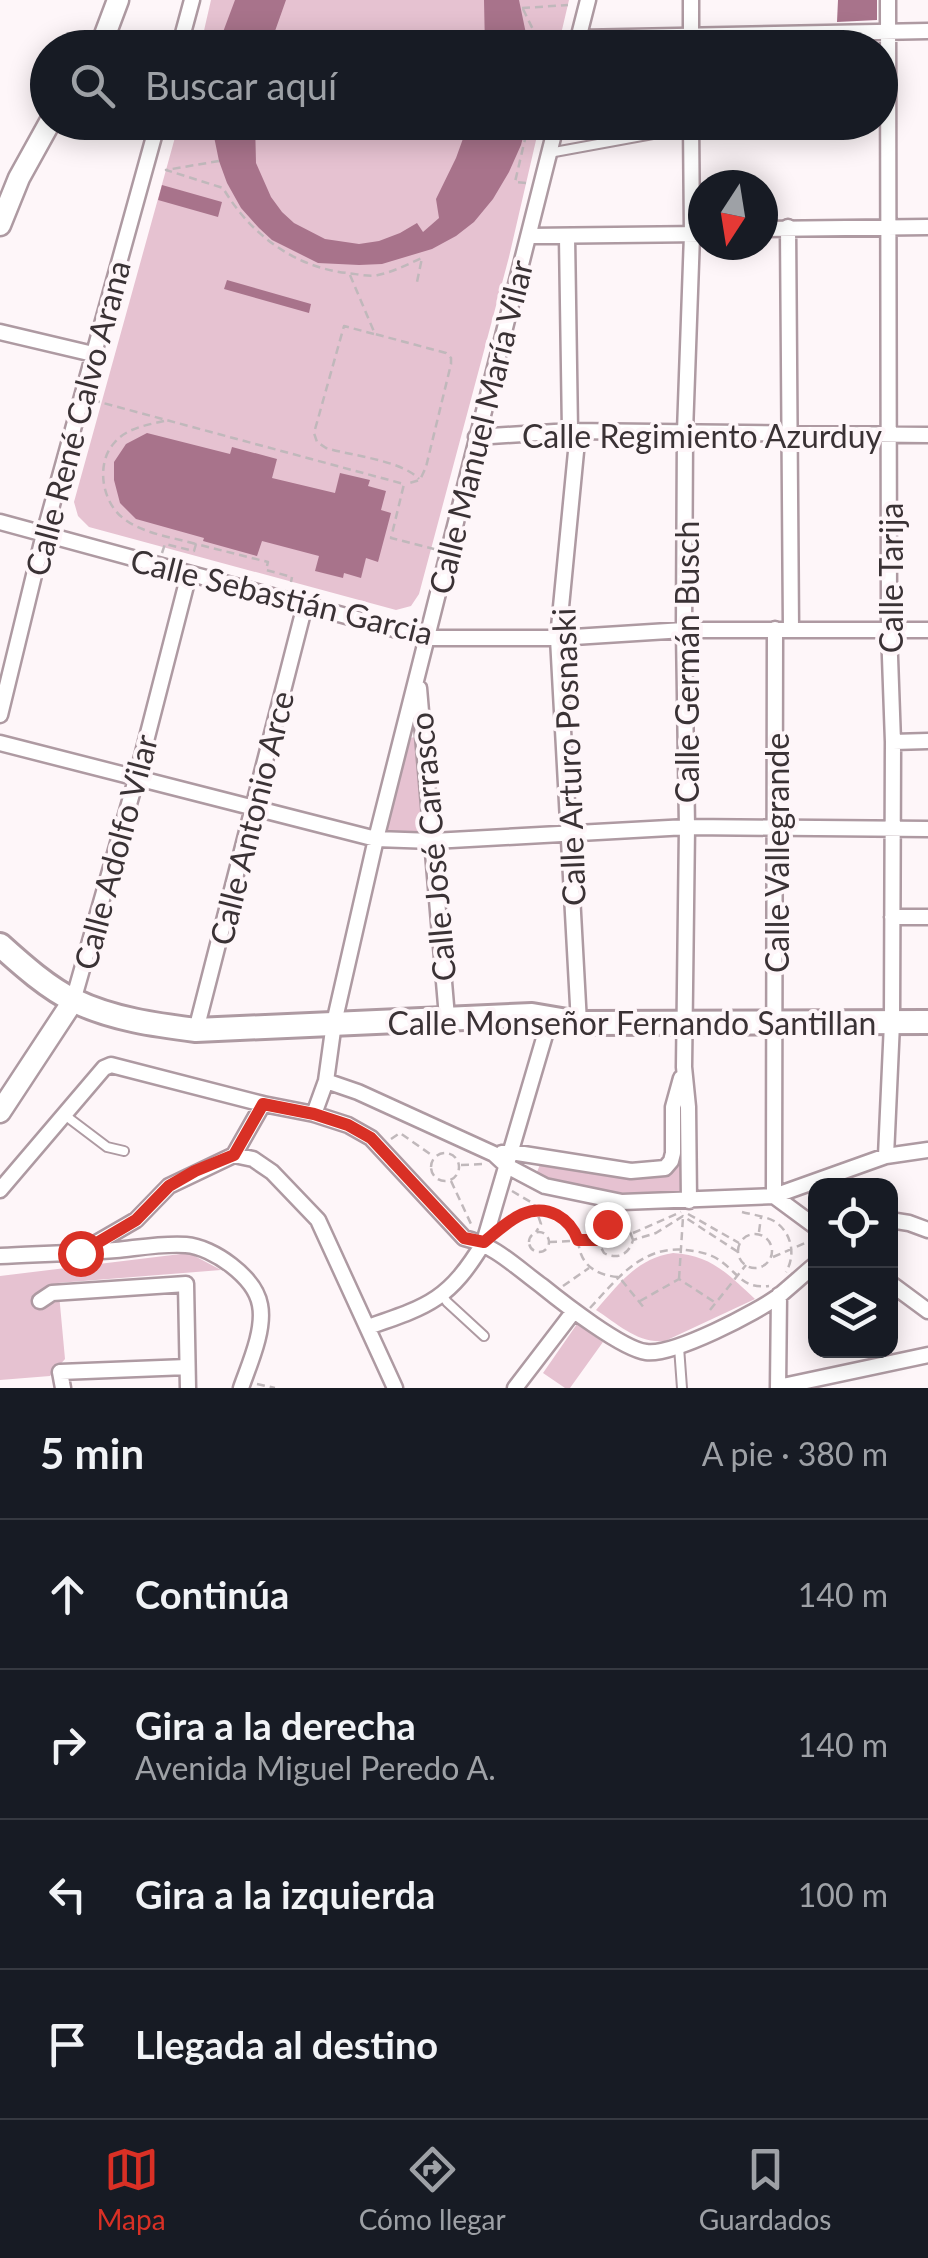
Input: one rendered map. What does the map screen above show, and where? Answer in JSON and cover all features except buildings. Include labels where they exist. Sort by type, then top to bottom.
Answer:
[{"type":"main road","points":[[107,30],[118,0]]},
{"type":"main road","points":[[0,225],[18,178],[40,140]]},
{"type":"main road","name":"Calle Monseñor Fernando Santillan","points":[[0,944],[21,964],[74,1001],[151,1024],[196,1030],[532,1016],[579,1024],[928,1022]]},
{"type":"main road","name":"Calle Adolfo Vilar","points":[[0,1112],[74,1001]]},
{"type":"street","points":[[183,30],[192,0]]},
{"type":"street","points":[[580,30],[588,0]]},
{"type":"street","points":[[691,0],[691,30]]},
{"type":"street","name":"Calle Tarija","points":[[888,0],[888,30]]},
{"type":"street","points":[[898,31],[928,31]]},
{"type":"street","name":"Calle René Calvo Arana","points":[[0,715],[44,534],[153,140]]},
{"type":"street","name":"Calle Manuel María Vilar","points":[[314,1114],[326,1081],[334,1024],[376,839],[552,140]]},
{"type":"street","name":"Calle Germán Busch","points":[[692,140],[694,170]]},
{"type":"street","name":"Calle Tarija","points":[[886,1156],[892,1022],[893,742],[889,630],[888,140]]},
{"type":"street","points":[[778,229],[928,227]]},
{"type":"street","name":"Calle Vallegrande","points":[[774,1196],[776,828],[790,434],[788,228]]},
{"type":"street","points":[[528,236],[688,234]]},
{"type":"street","name":"Calle Arturo Posnaski","points":[[567,237],[574,431],[558,638],[579,1024]]},
{"type":"street","name":"Calle Germán Busch","points":[[684,1207],[688,1107],[684,1067],[685,432],[696,260]]},
{"type":"street","points":[[0,332],[93,354]]},
{"type":"street","name":"Calle Regimiento Azurduy","points":[[476,437],[574,431],[928,434]]},
{"type":"street","name":"Calle Sebastián Garcia","points":[[0,522],[427,638],[558,638],[684,630],[928,630]]},
{"type":"street","name":"Calle Adolfo Vilar","points":[[74,1001],[189,574]]},
{"type":"street","name":"Calle Antonio Arce","points":[[196,1030],[306,605]]},
{"type":"street","name":"Calle José Carrasco","points":[[418,677],[447,1018]]},
{"type":"street","points":[[893,742],[928,741]]},
{"type":"street","points":[[0,743],[376,839],[433,841],[687,828],[928,828]]},
{"type":"street","points":[[892,917],[928,917]]},
{"type":"street","points":[[368,1327],[419,1310],[466,1272],[502,1186],[550,1018]]},
{"type":"street","points":[[0,1190],[104,1068],[111,1065],[348,1125],[371,1138],[464,1238],[481,1242],[578,1314],[630,1347],[645,1352],[678,1347],[764,1306],[778,1289],[810,1268]]},
{"type":"street","points":[[326,1081],[509,1159],[631,1171],[665,1168],[671,1160],[672,1106],[684,1067]]},
{"type":"street","points":[[234,1155],[263,1104]]},
{"type":"street","points":[[509,1159],[545,1186],[622,1202],[684,1207],[774,1196],[886,1156],[928,1150]]},
{"type":"street","points":[[80,1253],[136,1220],[169,1186],[195,1171],[234,1155],[253,1159],[272,1172],[318,1220],[395,1388]]},
{"type":"street","points":[[774,1196],[808,1221]]},
{"type":"street","points":[[898,1221],[928,1230]]},
{"type":"street","points":[[0,1244],[18,1255]]},
{"type":"street","points":[[0,1256],[186,1244],[225,1260],[244,1277],[260,1304],[258,1336],[242,1384]]},
{"type":"street","points":[[40,1301],[52,1293],[186,1284],[188,1388]]},
{"type":"street","points":[[778,1289],[778,1388],[928,1356]]},
{"type":"street","points":[[898,1289],[928,1311]]},
{"type":"street","points":[[515,1388],[578,1314]]},
{"type":"street","points":[[63,1388],[60,1372],[187,1367]]},
{"type":"lane","points":[[549,153],[615,140]]},
{"type":"lane","points":[[66,1116],[107,1147],[124,1152]]},
{"type":"lane","points":[[442,1295],[484,1336]]},
{"type":"lane","points":[[678,1347],[682,1388]]},
{"type":"path","points":[[522,8],[526,0]]},
{"type":"path","points":[[522,8],[568,4]]},
{"type":"path","points":[[522,8],[533,30]]},
{"type":"path","points":[[525,140],[515,182],[526,183]]},
{"type":"path","points":[[219,162],[166,170],[223,188],[260,236],[291,256],[331,271],[376,276],[422,258],[417,282]]},
{"type":"path","points":[[349,273],[375,334]]},
{"type":"path","points":[[344,326],[446,353],[451,358],[420,480],[392,465],[326,448],[317,442],[314,433],[344,326]]},
{"type":"path","points":[[81,397],[404,484],[420,480]]},
{"type":"path","points":[[166,421],[136,428],[114,442],[103,481],[109,505],[141,529],[268,562],[266,570],[292,577],[291,582]]},
{"type":"path","points":[[404,484],[391,538],[448,553]]},
{"type":"path","points":[[158,566],[164,544],[194,551],[196,544]]},
{"type":"path","points":[[380,1148],[400,1133],[434,1157]]},
{"type":"path","points":[[442,1152],[456,1156],[460,1170],[451,1180],[441,1180],[431,1166],[434,1157],[442,1152]]},
{"type":"path","points":[[451,1180],[481,1242],[510,1220],[536,1210],[554,1213],[574,1229],[582,1256],[590,1267],[619,1277],[645,1309]]},
{"type":"path","points":[[502,1186],[534,1204],[541,1224],[528,1242],[534,1251],[544,1251],[549,1242]]},
{"type":"path","points":[[738,1198],[742,1211],[770,1219],[786,1233],[792,1250],[784,1275]]},
{"type":"path","points":[[632,1233],[684,1207]]},
{"type":"path","points":[[632,1240],[656,1233],[684,1207]]},
{"type":"path","points":[[684,1207],[740,1243]]},
{"type":"path","points":[[679,1280],[684,1207]]},
{"type":"path","points":[[684,1207],[738,1252],[746,1266]]},
{"type":"path","points":[[758,1234],[761,1216]]},
{"type":"path","points":[[612,1222],[626,1225],[632,1233],[626,1252],[613,1256],[604,1253],[597,1240],[603,1226],[612,1222]]},
{"type":"path","points":[[536,1232],[545,1234],[549,1242]]},
{"type":"path","points":[[738,1252],[748,1235],[758,1234],[771,1242],[772,1257]]},
{"type":"path","points":[[549,1242],[597,1240]]},
{"type":"path","points":[[746,1266],[760,1268],[772,1257],[808,1242]]},
{"type":"path","points":[[578,1314],[643,1257],[681,1249],[716,1258],[764,1306]]},
{"type":"path","points":[[710,1310],[746,1266]]},
{"type":"path","points":[[568,1283],[590,1267]]},
{"type":"path","points":[[639,1302],[679,1280]]},
{"type":"path","points":[[679,1280],[716,1303]]},
{"type":"path","points":[[745,1284],[778,1289]]},
{"type":"path","points":[[242,1384],[275,1388]]},
{"type":"shaded area","points":[[211,0],[569,0],[562,30],[204,30]]},
{"type":"shaded area","points":[[174,140],[536,140],[509,257],[419,594],[411,606],[396,610],[89,527],[78,516],[74,502]]},
{"type":"shaded area","points":[[417,737],[425,828],[420,833],[387,832],[384,827],[408,738]]},
{"type":"shaded area","points":[[685,1151],[684,1192],[677,1196],[585,1189],[537,1172],[541,1162],[666,1174],[679,1152]]},
{"type":"shaded area","points":[[189,1253],[221,1270],[58,1283],[65,1359],[50,1376],[0,1380],[0,1276]]},
{"type":"shaded area","points":[[673,1253],[709,1262],[755,1299],[665,1341],[637,1336],[596,1310],[639,1267]]},
{"type":"shaded area","points":[[577,1324],[603,1342],[570,1388],[565,1388],[543,1373]]},
{"type":"route","points":[[80,1253],[136,1220],[169,1186],[234,1155],[263,1104],[314,1114],[348,1125],[371,1138],[464,1238],[484,1242],[510,1220],[536,1210],[554,1213],[566,1221],[578,1240],[597,1240],[607,1224]]}]
